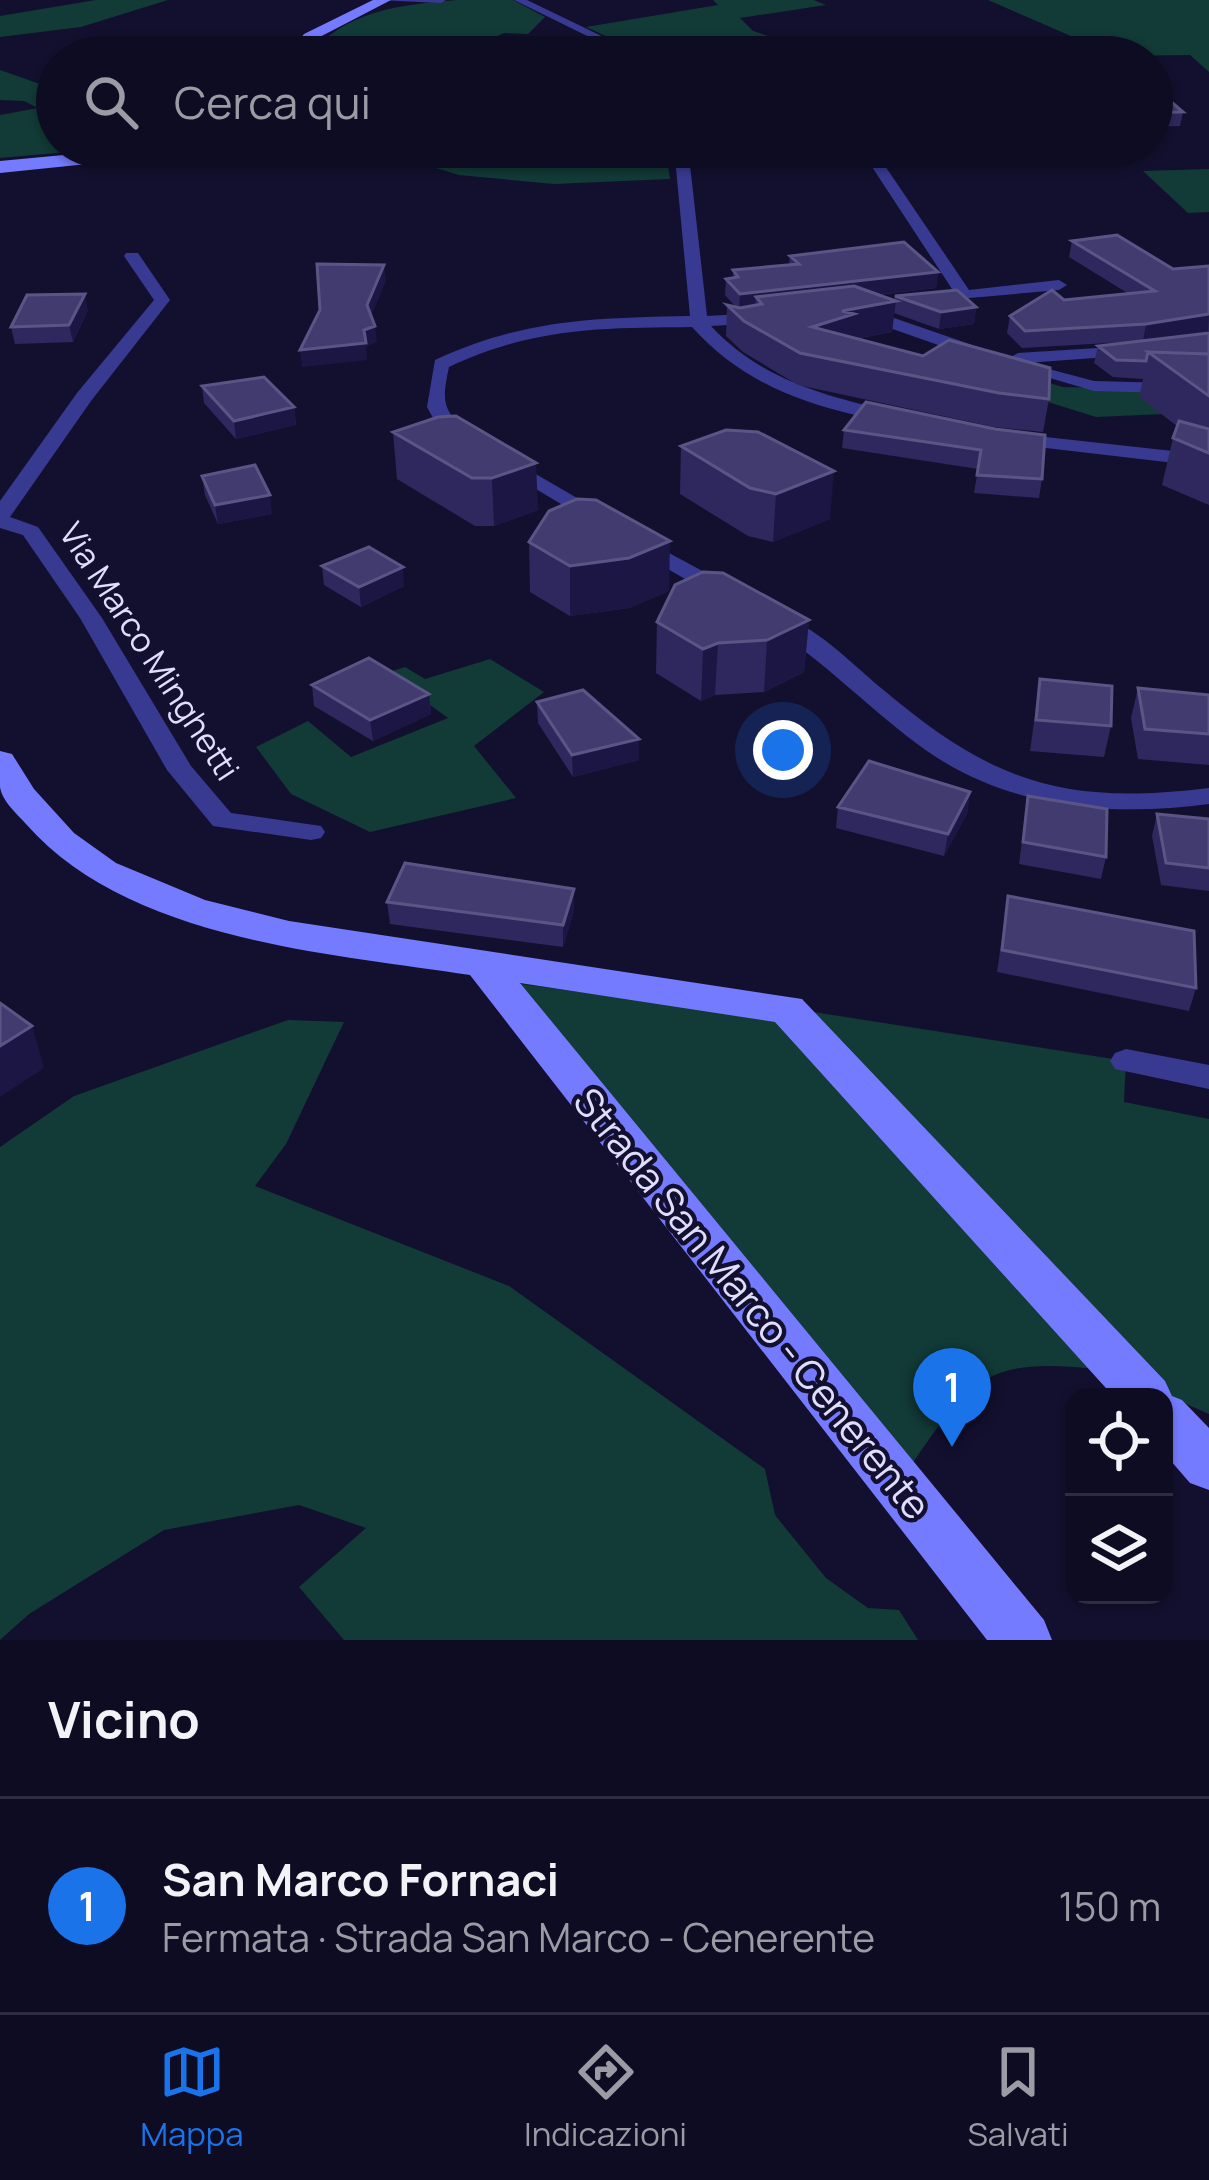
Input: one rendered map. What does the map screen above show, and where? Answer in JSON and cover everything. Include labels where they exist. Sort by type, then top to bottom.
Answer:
[{"type":"main road","points":[[311,36],[384,0]]},
{"type":"main road","points":[[0,166],[36,163]]},
{"type":"main road","points":[[0,761],[20,795],[61,841],[103,871],[193,910],[289,934],[787,1009],[1139,1388]]},
{"type":"main road","name":"Strada San Marco - Cenerente","points":[[483,964],[1023,1640]]},
{"type":"main road","points":[[1173,1426],[1209,1466]]},
{"type":"street","points":[[384,0],[441,0]]},
{"type":"street","points":[[519,0],[595,36]]},
{"type":"street","points":[[683,168],[699,324],[734,361],[790,394],[907,421]]},
{"type":"street","points":[[879,168],[964,295]]},
{"type":"street","name":"Via Marco Minghetti","points":[[132,256],[162,300],[84,397],[0,519],[31,531],[92,618],[180,770],[224,820],[311,832]]},
{"type":"street","points":[[906,302],[1059,285]]},
{"type":"street","points":[[886,304],[849,308],[996,359],[1094,386],[1209,389]]},
{"type":"street","points":[[785,315],[699,324],[617,319],[534,326],[481,343],[441,364],[432,399],[445,427],[809,640],[938,747],[992,776],[1065,801],[1160,804],[1209,796]]},
{"type":"street","points":[[996,359],[1143,350]]},
{"type":"street","points":[[993,437],[1209,461]]},
{"type":"street","points":[[1126,1061],[1209,1077]]},
{"type":"green space","points":[[96,0],[168,0],[81,27],[0,37],[0,16]]},
{"type":"green space","points":[[457,0],[513,0],[545,17],[528,34],[329,36],[356,20],[394,8]]},
{"type":"green space","points":[[713,0],[814,0],[826,5],[740,18],[753,31],[768,36],[606,36],[586,27],[718,5]]},
{"type":"green space","points":[[988,0],[1209,0],[1209,72],[1190,55],[1173,55],[1173,36],[1071,36]]},
{"type":"green space","points":[[0,70],[36,83],[36,107],[0,100]]},
{"type":"green space","points":[[36,108],[36,155],[0,158],[0,115]]},
{"type":"green space","points":[[436,168],[668,168],[670,179],[554,184],[459,175]]},
{"type":"green space","points":[[1209,169],[1209,212],[1188,213],[1143,171]]},
{"type":"green space","points":[[955,356],[1063,387],[1209,391],[1209,412],[1096,417],[939,368]]},
{"type":"green space","points":[[490,659],[544,692],[474,746],[516,798],[370,832],[291,794],[256,747],[308,721],[351,757],[448,718],[386,673],[405,667],[425,679]]},
{"type":"green space","points":[[515,983],[781,1020],[1096,1369],[1029,1367],[984,1380],[949,1413],[910,1467]]},
{"type":"green space","points":[[807,1011],[1126,1061],[1124,1102],[1209,1119],[1209,1414],[1173,1398],[1173,1388],[1155,1388]]},
{"type":"green space","points":[[288,1020],[344,1022],[286,1144],[255,1186],[509,1286],[765,1469],[775,1515],[826,1578],[868,1608],[899,1610],[918,1640],[344,1640],[299,1587],[366,1528],[299,1505],[164,1530],[29,1614],[0,1640],[0,1147],[74,1096]]},
{"type":"building","points":[[1117,235],[1173,269],[1209,266],[1209,314],[1146,324],[1025,331],[1010,316],[1052,290],[1064,300],[1155,291],[1072,241]]},
{"type":"building","points":[[904,242],[938,272],[740,294],[726,279],[738,277],[733,270],[799,264],[790,256]]},
{"type":"building","points":[[317,264],[384,265],[367,305],[375,326],[364,330],[366,343],[300,350],[320,310]]},
{"type":"building","points":[[854,286],[896,301],[842,311],[854,314],[812,327],[923,356],[949,340],[1050,368],[1049,399],[800,353],[744,321],[727,305],[740,308],[762,304],[756,297]]},
{"type":"building","points":[[957,290],[976,307],[941,312],[895,296]]},
{"type":"building","points":[[85,294],[69,325],[11,327],[27,295]]},
{"type":"building","points":[[1209,333],[1209,354],[1148,352],[1146,361],[1116,360],[1098,346]]},
{"type":"building","points":[[1148,352],[1209,354],[1209,396]]},
{"type":"building","points":[[264,377],[294,407],[234,421],[202,386]]},
{"type":"building","points":[[866,402],[1045,435],[1042,479],[977,475],[981,450],[844,430]]},
{"type":"building","points":[[456,416],[536,463],[492,478],[472,478],[393,432]]},
{"type":"building","points":[[1179,421],[1209,429],[1209,453],[1173,438]]},
{"type":"building","points":[[726,430],[758,432],[834,471],[776,494],[750,488],[681,446]]},
{"type":"building","points":[[255,465],[270,495],[215,505],[202,476]]},
{"type":"building","points":[[577,499],[596,500],[670,541],[629,558],[570,566],[529,542],[549,511]]},
{"type":"building","points":[[369,547],[403,567],[359,587],[322,566]]},
{"type":"building","points":[[703,572],[723,573],[809,620],[767,640],[718,643],[703,649],[657,622],[675,585]]},
{"type":"building","points":[[369,658],[429,694],[370,720],[312,685]]},
{"type":"building","points":[[1040,679],[1112,686],[1111,726],[1036,720]]},
{"type":"building","points":[[1138,688],[1209,695],[1209,734],[1145,729]]},
{"type":"building","points":[[583,690],[639,739],[572,755],[537,702]]},
{"type":"building","points":[[869,761],[970,792],[948,834],[838,807]]},
{"type":"building","points":[[1028,796],[1107,809],[1106,857],[1023,842]]},
{"type":"building","points":[[1157,814],[1209,819],[1209,868],[1166,863]]},
{"type":"building","points":[[405,863],[574,889],[563,925],[387,902]]},
{"type":"building","points":[[1008,896],[1194,931],[1196,988],[1002,950]]},
{"type":"building","points":[[0,1003],[32,1026],[0,1046]]},
{"type":"place","name":"San Marco Fornaci","points":[[952,1447]]}]
